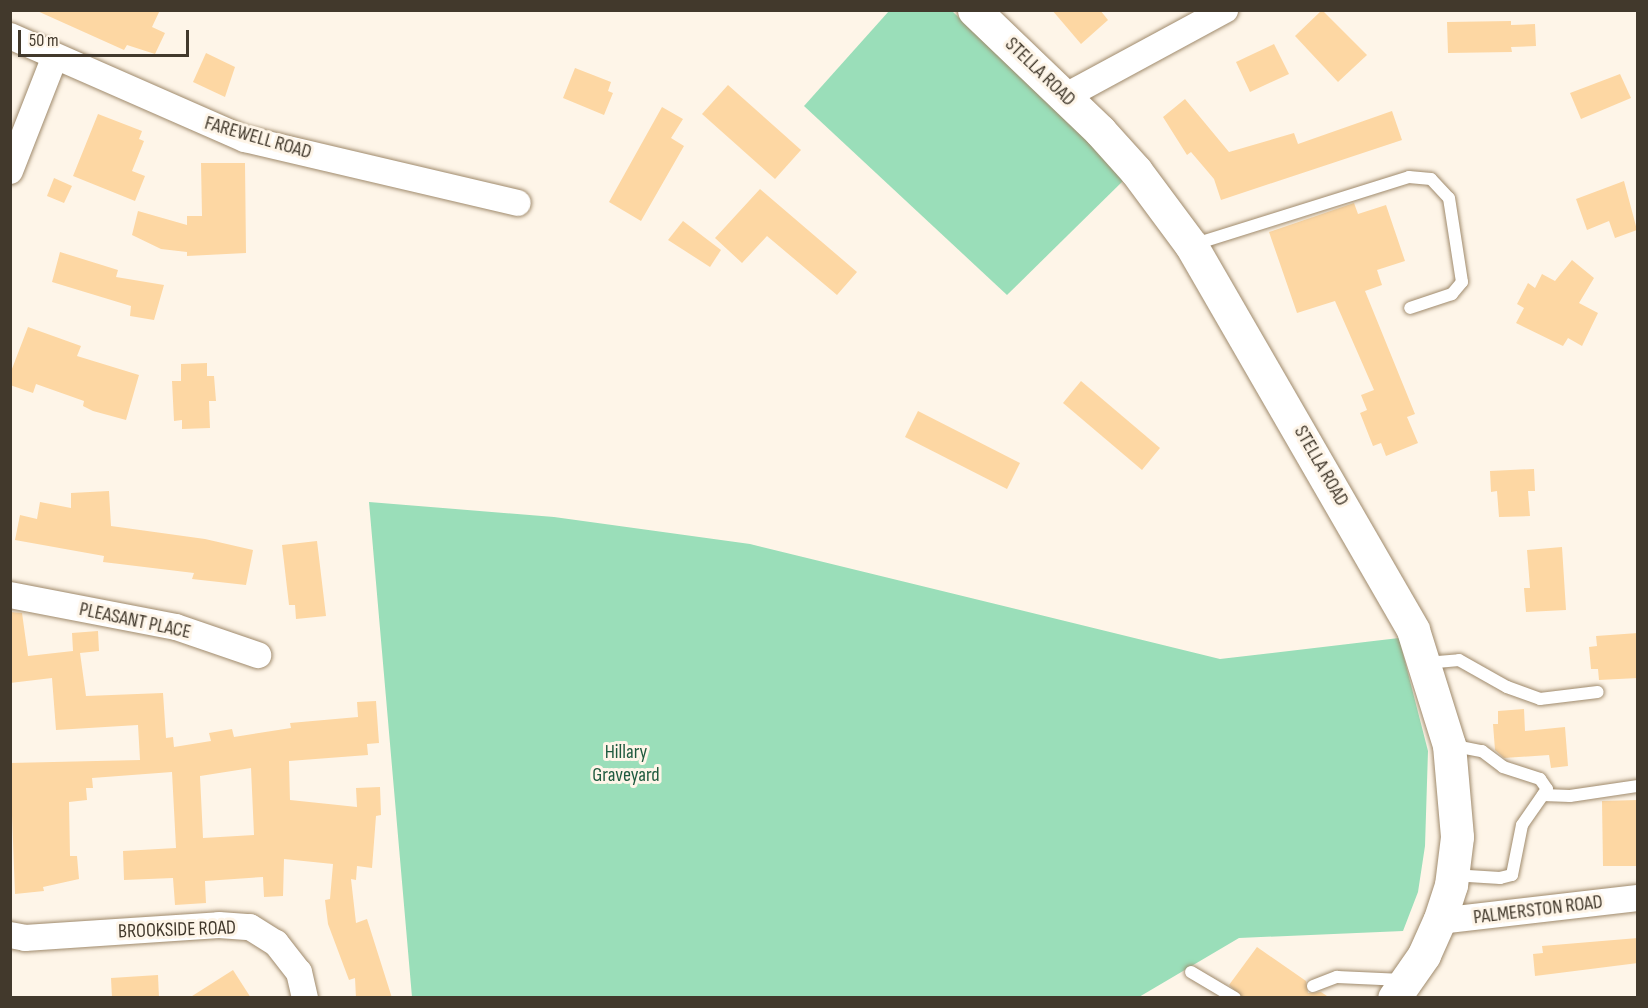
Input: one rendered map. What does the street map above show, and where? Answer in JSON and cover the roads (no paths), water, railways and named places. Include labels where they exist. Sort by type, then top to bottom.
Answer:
[{"type":"main road","name":"STELLA ROAD","points":[[974,10],[1066,96],[1136,171],[1191,245],[1384,575],[1413,630],[1449,745],[1457,837],[1452,875],[1439,921],[1401,989]]},
{"type":"street","points":[[1066,96],[1225,10]]},
{"type":"street","name":"FAREWELL ROAD","points":[[10,36],[245,139],[518,203]]},
{"type":"street","points":[[10,171],[55,56]]},
{"type":"street","name":"PLEASANT PLACE","points":[[10,595],[176,627],[258,655]]},
{"type":"street","name":"PALMERSTON ROAD","points":[[1439,921],[1638,898]]},
{"type":"street","name":"BROOKSIDE ROAD","points":[[10,935],[25,938],[219,925],[250,927],[276,943],[299,972],[305,998]]},
{"type":"lane","points":[[1191,245],[1410,177],[1431,179],[1449,198],[1462,282],[1452,294],[1410,308]]},
{"type":"lane","points":[[1425,663],[1459,660],[1507,687],[1540,699],[1598,692]]},
{"type":"lane","points":[[1449,745],[1482,751],[1503,768],[1540,779],[1547,789],[1522,825],[1512,875],[1500,878],[1452,875]]},
{"type":"lane","points":[[1543,795],[1570,796],[1638,786]]},
{"type":"lane","points":[[1191,972],[1235,998]]},
{"type":"lane","points":[[1313,986],[1337,977],[1401,989]]},
{"type":"park label","name":"Hillary Graveyard","points":[[626,764]]}]
